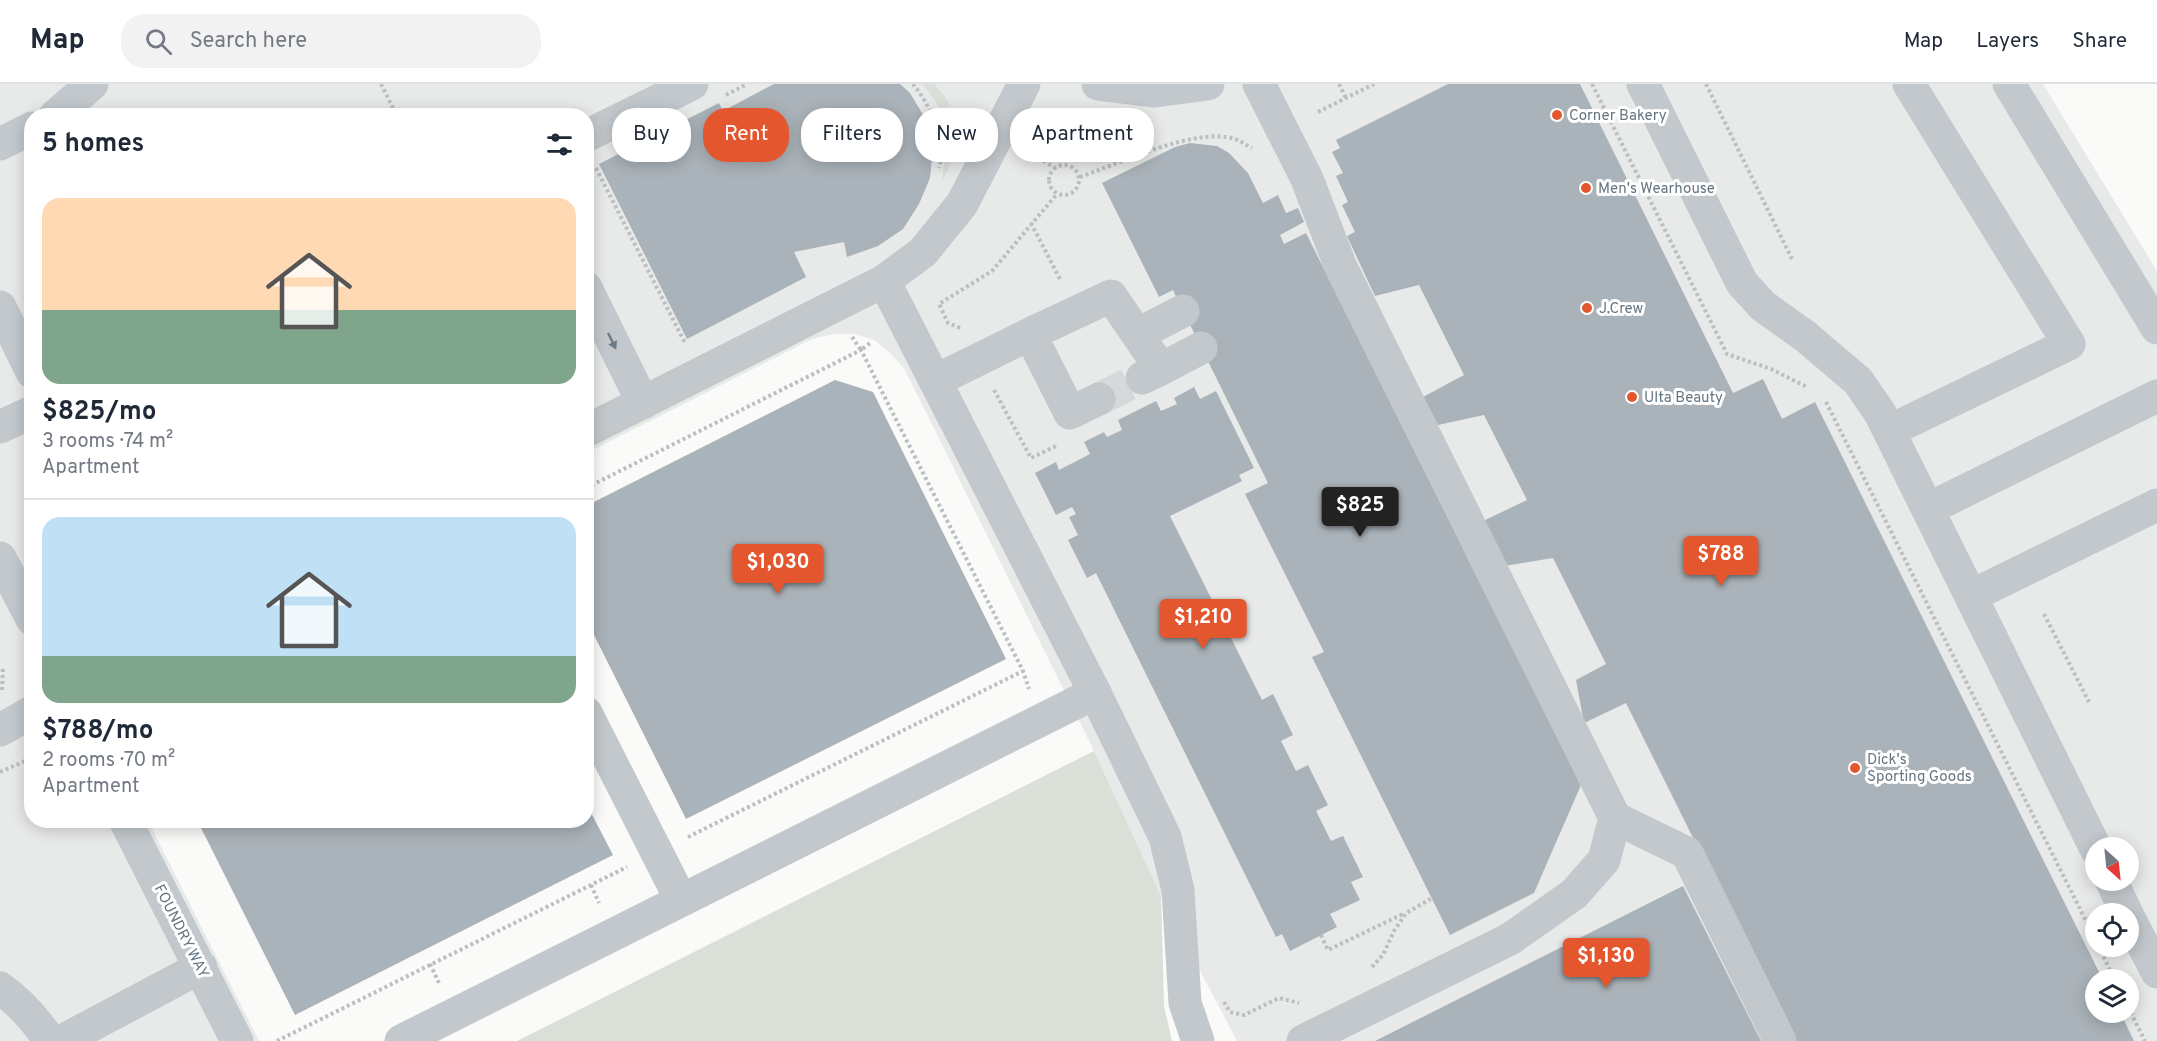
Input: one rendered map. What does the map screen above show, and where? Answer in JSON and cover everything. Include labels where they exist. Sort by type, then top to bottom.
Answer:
[{"type":"street","points":[[64,108],[92,84]]},
{"type":"street","points":[[594,427],[884,281],[923,252],[962,204],[1024,84]]},
{"type":"street","points":[[1098,84],[1155,91],[1208,84]]},
{"type":"street","points":[[1260,84],[1307,179],[1340,265],[1615,818],[1687,853],[1780,1041]]},
{"type":"street","points":[[1643,84],[1742,283],[1762,306],[1805,336],[1858,381],[1880,413],[2090,837]]},
{"type":"street","points":[[1889,431],[2069,344],[1909,84]]},
{"type":"street","points":[[2009,84],[2157,328]]},
{"type":"street","points":[[594,148],[704,92]]},
{"type":"street","points":[[0,144],[24,132]]},
{"type":"street","points":[[884,281],[1095,693],[1165,837],[1178,890],[1185,1002],[1198,1041]]},
{"type":"street","points":[[935,381],[1111,296],[1138,334],[1151,374],[1201,348]]},
{"type":"street","points":[[594,304],[643,403]]},
{"type":"street","points":[[0,307],[24,356]]},
{"type":"street","points":[[1138,334],[1183,311]]},
{"type":"street","points":[[1030,334],[1070,413],[1099,399]]},
{"type":"street","points":[[1928,509],[2157,396]]},
{"type":"street","points":[[0,427],[24,415]]},
{"type":"street","points":[[1971,596],[2157,505]]},
{"type":"street","points":[[0,558],[24,604]]},
{"type":"street","points":[[401,1041],[1095,693]]},
{"type":"street","points":[[0,714],[24,712]]},
{"type":"street","points":[[594,729],[681,900]]},
{"type":"street","points":[[1303,1041],[1509,939],[1574,894],[1604,861],[1615,818]]},
{"type":"street","name":"FOUNDRY WAY","points":[[129,828],[237,1041]]},
{"type":"street","points":[[2139,937],[2157,972]]},
{"type":"street","points":[[62,1041],[201,967]]},
{"type":"street","points":[[0,988],[41,1027],[50,1041]]},
{"type":"path","points":[[381,84],[393,108]]},
{"type":"path","points":[[704,92],[747,84]]},
{"type":"path","points":[[913,84],[928,108]]},
{"type":"path","points":[[1339,84],[1346,98]]},
{"type":"path","points":[[1318,112],[1374,84]]},
{"type":"path","points":[[1592,84],[1727,354],[1770,369],[1812,389]]},
{"type":"path","points":[[1706,84],[1792,259]]},
{"type":"path","points":[[1080,177],[1182,140],[1209,137],[1234,139],[1252,148]]},
{"type":"path","points":[[594,158],[685,344],[695,339]]},
{"type":"path","points":[[937,177],[941,162]]},
{"type":"path","points":[[1046,162],[1055,168]]},
{"type":"path","points":[[1060,165],[1070,166],[1078,172],[1080,177],[1076,191],[1066,195],[1057,194],[1049,182],[1049,176],[1055,168],[1060,165]]},
{"type":"path","points":[[964,330],[948,323],[939,304],[992,271],[1057,194]]},
{"type":"path","points":[[1031,223],[1077,312]]},
{"type":"path","points":[[852,337],[861,350],[1023,671],[1042,719]]},
{"type":"path","points":[[594,483],[861,350],[870,343]]},
{"type":"path","points":[[1823,394],[2085,919]]},
{"type":"path","points":[[2044,614],[2089,702]]},
{"type":"path","points":[[0,714],[3,666]]},
{"type":"path","points":[[0,772],[24,762]]},
{"type":"path","points":[[1321,935],[1328,950],[1432,898]]},
{"type":"path","points":[[1366,974],[1383,955],[1394,930],[1406,913]]},
{"type":"path","points":[[1220,997],[1230,1012],[1244,1015],[1279,998],[1297,1004],[1306,1001]]},
{"type":"path","points":[[2136,1023],[2145,1041]]},
{"type":"shaded area","points":[[0,84],[2043,84],[2157,271],[2157,1041],[1237,1041],[1161,896],[1094,751],[904,368],[889,352],[874,340],[854,334],[834,334],[812,339],[594,449],[594,108],[24,108],[24,828],[152,828],[259,1041],[0,1041]]},
{"type":"shaded area","points":[[923,84],[934,84],[944,95],[950,106],[940,108]]},
{"type":"shaded area","points":[[944,162],[951,162],[949,167],[942,182]]},
{"type":"shaded area","points":[[1094,751],[1161,896],[1164,1006],[1172,1041],[517,1041]]},
{"type":"building","points":[[774,84],[900,84],[910,93],[919,108],[915,108],[915,162],[932,162],[930,178],[919,204],[903,229],[878,246],[847,257],[844,242],[794,252],[806,277],[687,339],[599,164],[612,157],[612,162],[691,162],[691,117],[703,111],[703,162],[789,162],[789,108],[729,108]]},
{"type":"building","points":[[1448,84],[1580,84],[1733,393],[1763,379],[1782,419],[1815,402],[2085,944],[2085,957],[2092,957],[2098,969],[2085,969],[2085,1023],[2125,1023],[2134,1041],[1794,1041],[1626,703],[1584,723],[1576,680],[1606,664],[1553,558],[1504,566],[1481,522],[1527,500],[1484,415],[1438,425],[1423,397],[1464,375],[1419,285],[1375,296],[1347,236],[1355,232],[1342,205],[1348,202],[1336,176],[1343,173],[1332,152],[1340,148],[1336,140]]},
{"type":"building","points":[[719,103],[722,108],[709,108]]},
{"type":"building","points":[[1190,143],[1217,146],[1229,153],[1248,173],[1263,203],[1278,195],[1286,213],[1298,208],[1304,222],[1280,235],[1284,244],[1306,233],[1581,785],[1534,893],[1450,935],[1312,657],[1324,652],[1245,494],[1268,483],[1173,290],[1159,297],[1102,183],[1145,162],[1154,162],[1154,157],[1175,147]]},
{"type":"building","points":[[835,380],[873,392],[1006,659],[686,819],[594,635],[594,502]]},
{"type":"building","points":[[1194,387],[1200,399],[1216,391],[1254,468],[1239,475],[1242,481],[1170,516],[1262,700],[1273,694],[1293,735],[1281,741],[1296,771],[1308,765],[1328,805],[1316,811],[1331,841],[1343,836],[1363,877],[1351,882],[1360,900],[1330,914],[1337,927],[1290,951],[1282,934],[1276,937],[1096,573],[1087,578],[1068,540],[1078,535],[1069,517],[1076,514],[1072,507],[1056,515],[1035,473],[1056,462],[1059,470],[1090,454],[1084,442],[1104,432],[1107,437],[1122,430],[1118,420],[1156,401],[1161,411],[1177,404],[1174,398]]},
{"type":"building","points":[[594,818],[613,855],[295,1015],[201,828],[594,828]]},
{"type":"building","points":[[1683,886],[1761,1041],[1375,1041]]},
{"type":"tunnel","points":[[1099,399],[1142,378]]},
{"type":"place","name":"Corner Bakery","points":[[1557,115]]},
{"type":"place","name":"Men's Wearhouse","points":[[1586,188]]},
{"type":"place","name":"J.Crew","points":[[1587,308]]},
{"type":"place","name":"Ulta Beauty","points":[[1632,397]]},
{"type":"place","name":"Dick's Sporting Goods","points":[[1855,768]]}]
